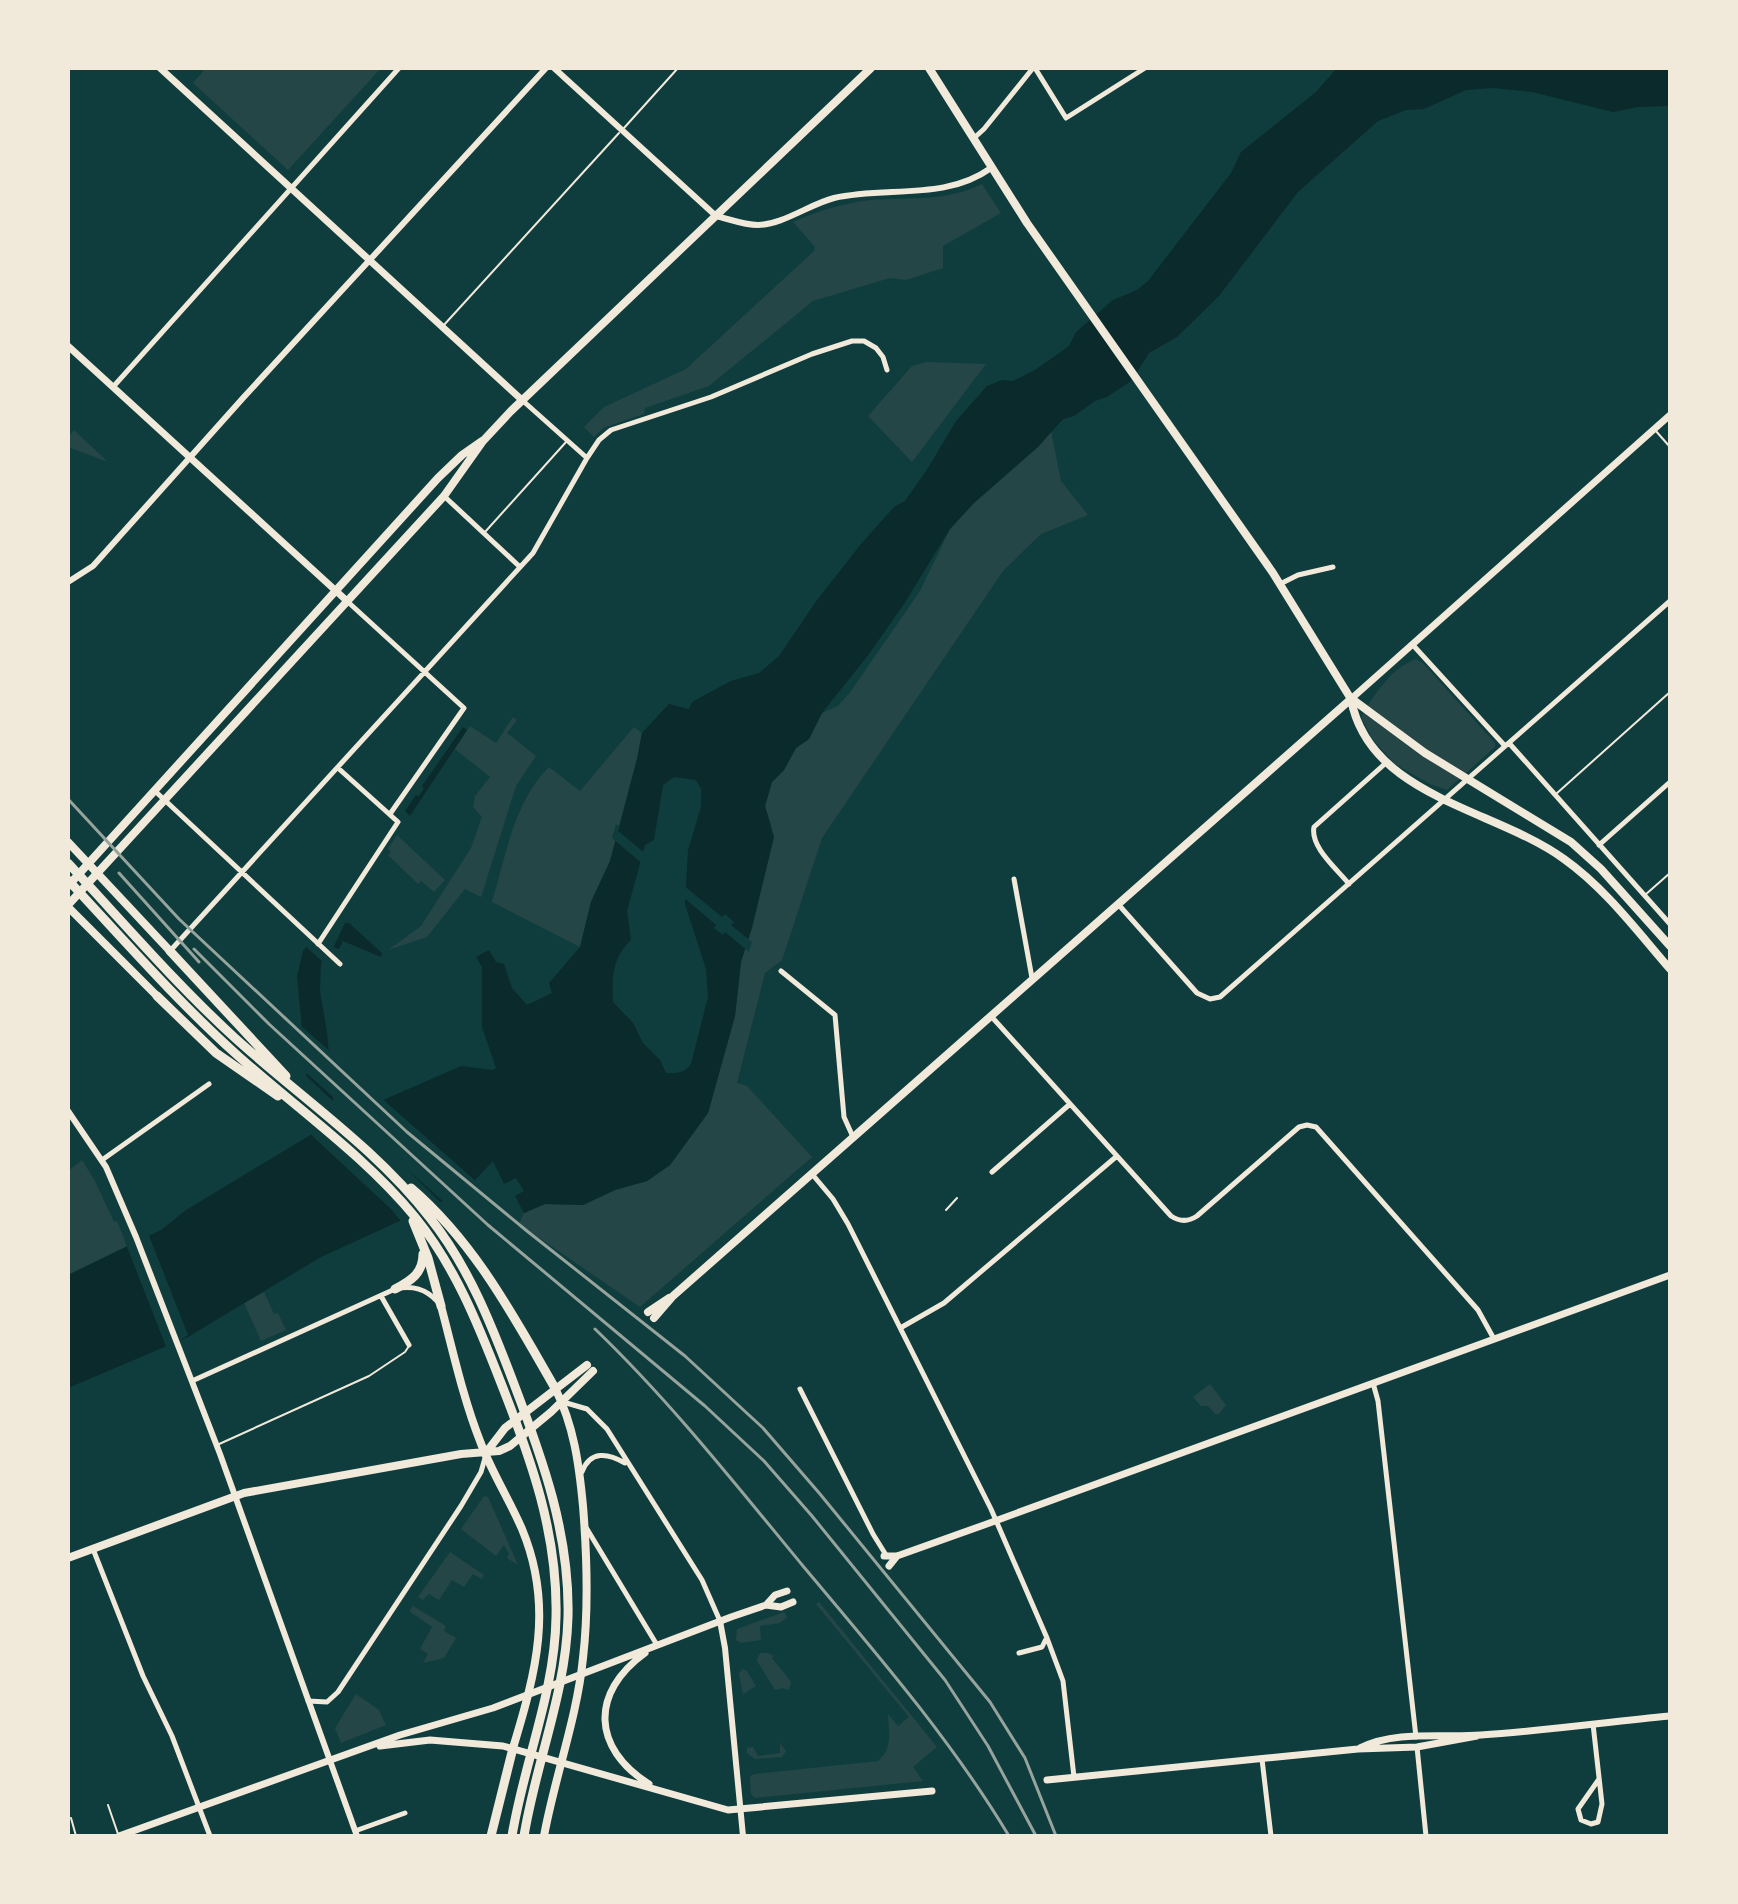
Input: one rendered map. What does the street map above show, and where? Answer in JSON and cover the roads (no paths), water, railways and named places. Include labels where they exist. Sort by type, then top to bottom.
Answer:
[{"type":"highway","points":[[68,863],[215,1019],[375,1160],[432,1213],[484,1269],[555,1388]]},
{"type":"highway","points":[[68,883],[211,1031],[392,1192],[449,1266],[484,1340],[526,1448],[551,1540],[556,1589],[553,1654],[544,1705],[512,1836]]},
{"type":"highway","points":[[170,951],[304,1096]]},
{"type":"highway","points":[[157,996],[225,1060],[305,1112]]},
{"type":"highway","points":[[432,1213],[459,1259],[495,1334],[541,1458],[564,1545],[568,1603],[564,1662],[555,1713],[524,1836]]},
{"type":"highway","points":[[413,1217],[441,1306]]},
{"type":"highway","points":[[395,1289],[421,1270],[421,1239]]},
{"type":"highway","points":[[491,1836],[516,1749]]},
{"type":"main road","points":[[160,68],[522,400]]},
{"type":"main road","points":[[157,996],[68,906],[444,496],[483,441],[522,400],[871,68]]},
{"type":"main road","points":[[929,68],[1047,251],[1280,584],[1351,699],[1363,730],[1388,762],[1416,785],[1535,840],[1569,862],[1669,965]]},
{"type":"main road","points":[[68,346],[347,601]]},
{"type":"main road","points":[[651,1315],[1670,415]]},
{"type":"main road","points":[[68,883],[445,470],[483,441]]},
{"type":"main road","points":[[1351,699],[1413,745],[1552,829],[1584,852],[1670,946]]},
{"type":"main road","points":[[68,842],[170,951]]},
{"type":"main road","points":[[885,1556],[897,1556],[996,1521],[1670,1275]]},
{"type":"main road","points":[[441,1306],[470,1412],[485,1454],[522,1530],[536,1575],[540,1639],[534,1692],[516,1749]]},
{"type":"main road","points":[[68,1558],[235,1496],[461,1454],[485,1454],[510,1446],[562,1401],[590,1368],[539,1400],[505,1428],[485,1454]]},
{"type":"main road","points":[[544,1836],[586,1611],[581,1480],[576,1445],[555,1388]]},
{"type":"main road","points":[[889,1566],[897,1556]]},
{"type":"main road","points":[[766,1605],[775,1595],[787,1591]]},
{"type":"main road","points":[[119,1836],[355,1751],[534,1692],[766,1605],[781,1607],[793,1602]]},
{"type":"main road","points":[[657,1645],[630,1665],[615,1682],[606,1703],[605,1722],[610,1744],[622,1763],[664,1792]]},
{"type":"main road","points":[[1047,1780],[1358,1749],[1417,1747],[1477,1736],[1670,1716]]},
{"type":"main road","points":[[1358,1749],[1374,1743],[1416,1737],[1477,1736]]},
{"type":"main road","points":[[355,1751],[430,1740],[472,1742],[516,1749],[722,1809],[932,1791]]},
{"type":"street","points":[[113,387],[399,68]]},
{"type":"street","points":[[68,582],[93,566],[546,68]]},
{"type":"street","points":[[554,68],[716,216],[755,225],[766,224],[834,198],[869,192],[942,189],[972,180],[991,168]]},
{"type":"street","points":[[973,139],[1034,68],[1066,118],[1145,68]]},
{"type":"street","points":[[170,951],[539,545],[587,458],[599,440],[611,430],[711,397],[848,342],[860,340],[871,344],[883,357],[887,370]]},
{"type":"street","points":[[522,400],[587,458]]},
{"type":"street","points":[[444,496],[520,567]]},
{"type":"street","points":[[1280,584],[1298,575],[1333,567]]},
{"type":"street","points":[[347,601],[464,708],[390,814]]},
{"type":"street","points":[[1118,903],[1197,993],[1210,999],[1225,994],[1670,601]]},
{"type":"street","points":[[1412,644],[1555,795],[1670,924]]},
{"type":"street","points":[[1349,884],[1316,843],[1314,827],[1388,762]]},
{"type":"street","points":[[318,945],[398,822],[338,768]]},
{"type":"street","points":[[1599,845],[1670,782]]},
{"type":"street","points":[[155,791],[340,964]]},
{"type":"street","points":[[1014,879],[1032,978]]},
{"type":"street","points":[[781,971],[835,1015],[844,1117],[853,1137]]},
{"type":"street","points":[[991,1016],[1171,1216],[1179,1221],[1197,1216],[1295,1130],[1303,1126],[1316,1127],[1478,1310],[1494,1339]]},
{"type":"street","points":[[102,1160],[209,1084]]},
{"type":"street","points":[[992,1172],[1070,1104]]},
{"type":"street","points":[[68,1111],[102,1160],[136,1237],[235,1496],[356,1833],[405,1813]]},
{"type":"street","points":[[902,1327],[944,1303],[1117,1156]]},
{"type":"street","points":[[812,1174],[843,1215],[902,1327],[996,1521],[1047,1638],[1064,1689],[1074,1777]]},
{"type":"street","points":[[192,1381],[395,1289],[421,1289],[441,1306]]},
{"type":"street","points":[[381,1296],[409,1345]]},
{"type":"street","points":[[1373,1383],[1378,1401],[1416,1737]]},
{"type":"street","points":[[800,1389],[885,1556]]},
{"type":"street","points":[[562,1401],[587,1409],[598,1418],[702,1580],[720,1621],[743,1836]]},
{"type":"street","points":[[308,1701],[324,1703],[333,1699],[461,1506],[481,1472],[485,1454]]},
{"type":"street","points":[[581,1480],[585,1463],[596,1455],[613,1456],[632,1470]]},
{"type":"street","points":[[584,1525],[657,1645]]},
{"type":"street","points":[[93,1549],[210,1836]]},
{"type":"street","points":[[1019,1653],[1042,1647],[1047,1638]]},
{"type":"street","points":[[1593,1724],[1599,1779],[1602,1815],[1598,1822],[1586,1823],[1581,1820],[1578,1809],[1599,1779]]},
{"type":"street","points":[[1417,1747],[1426,1836]]},
{"type":"street","points":[[1262,1759],[1271,1836]]},
{"type":"lane","points":[[442,327],[678,68]]},
{"type":"lane","points":[[1654,429],[1670,447]]},
{"type":"lane","points":[[484,533],[567,442]]},
{"type":"lane","points":[[1555,795],[1670,692]]},
{"type":"lane","points":[[1645,896],[1670,873]]},
{"type":"lane","points":[[946,1210],[957,1198]]},
{"type":"lane","points":[[216,1445],[369,1376],[405,1352],[409,1345]]},
{"type":"lane","points":[[108,1805],[119,1836]]},
{"type":"lane","points":[[71,1818],[76,1836]]},
{"type":"railway","points":[[68,799],[179,919],[407,1132],[685,1356],[763,1428],[990,1702],[1025,1758],[1056,1836]]},
{"type":"railway","points":[[119,873],[199,962]]},
{"type":"railway","points":[[194,949],[269,1024],[488,1225],[705,1406],[764,1461],[945,1680],[988,1746],[1036,1836]]},
{"type":"railway","points":[[595,1329],[702,1444],[885,1664],[937,1730],[1009,1836]]}]
